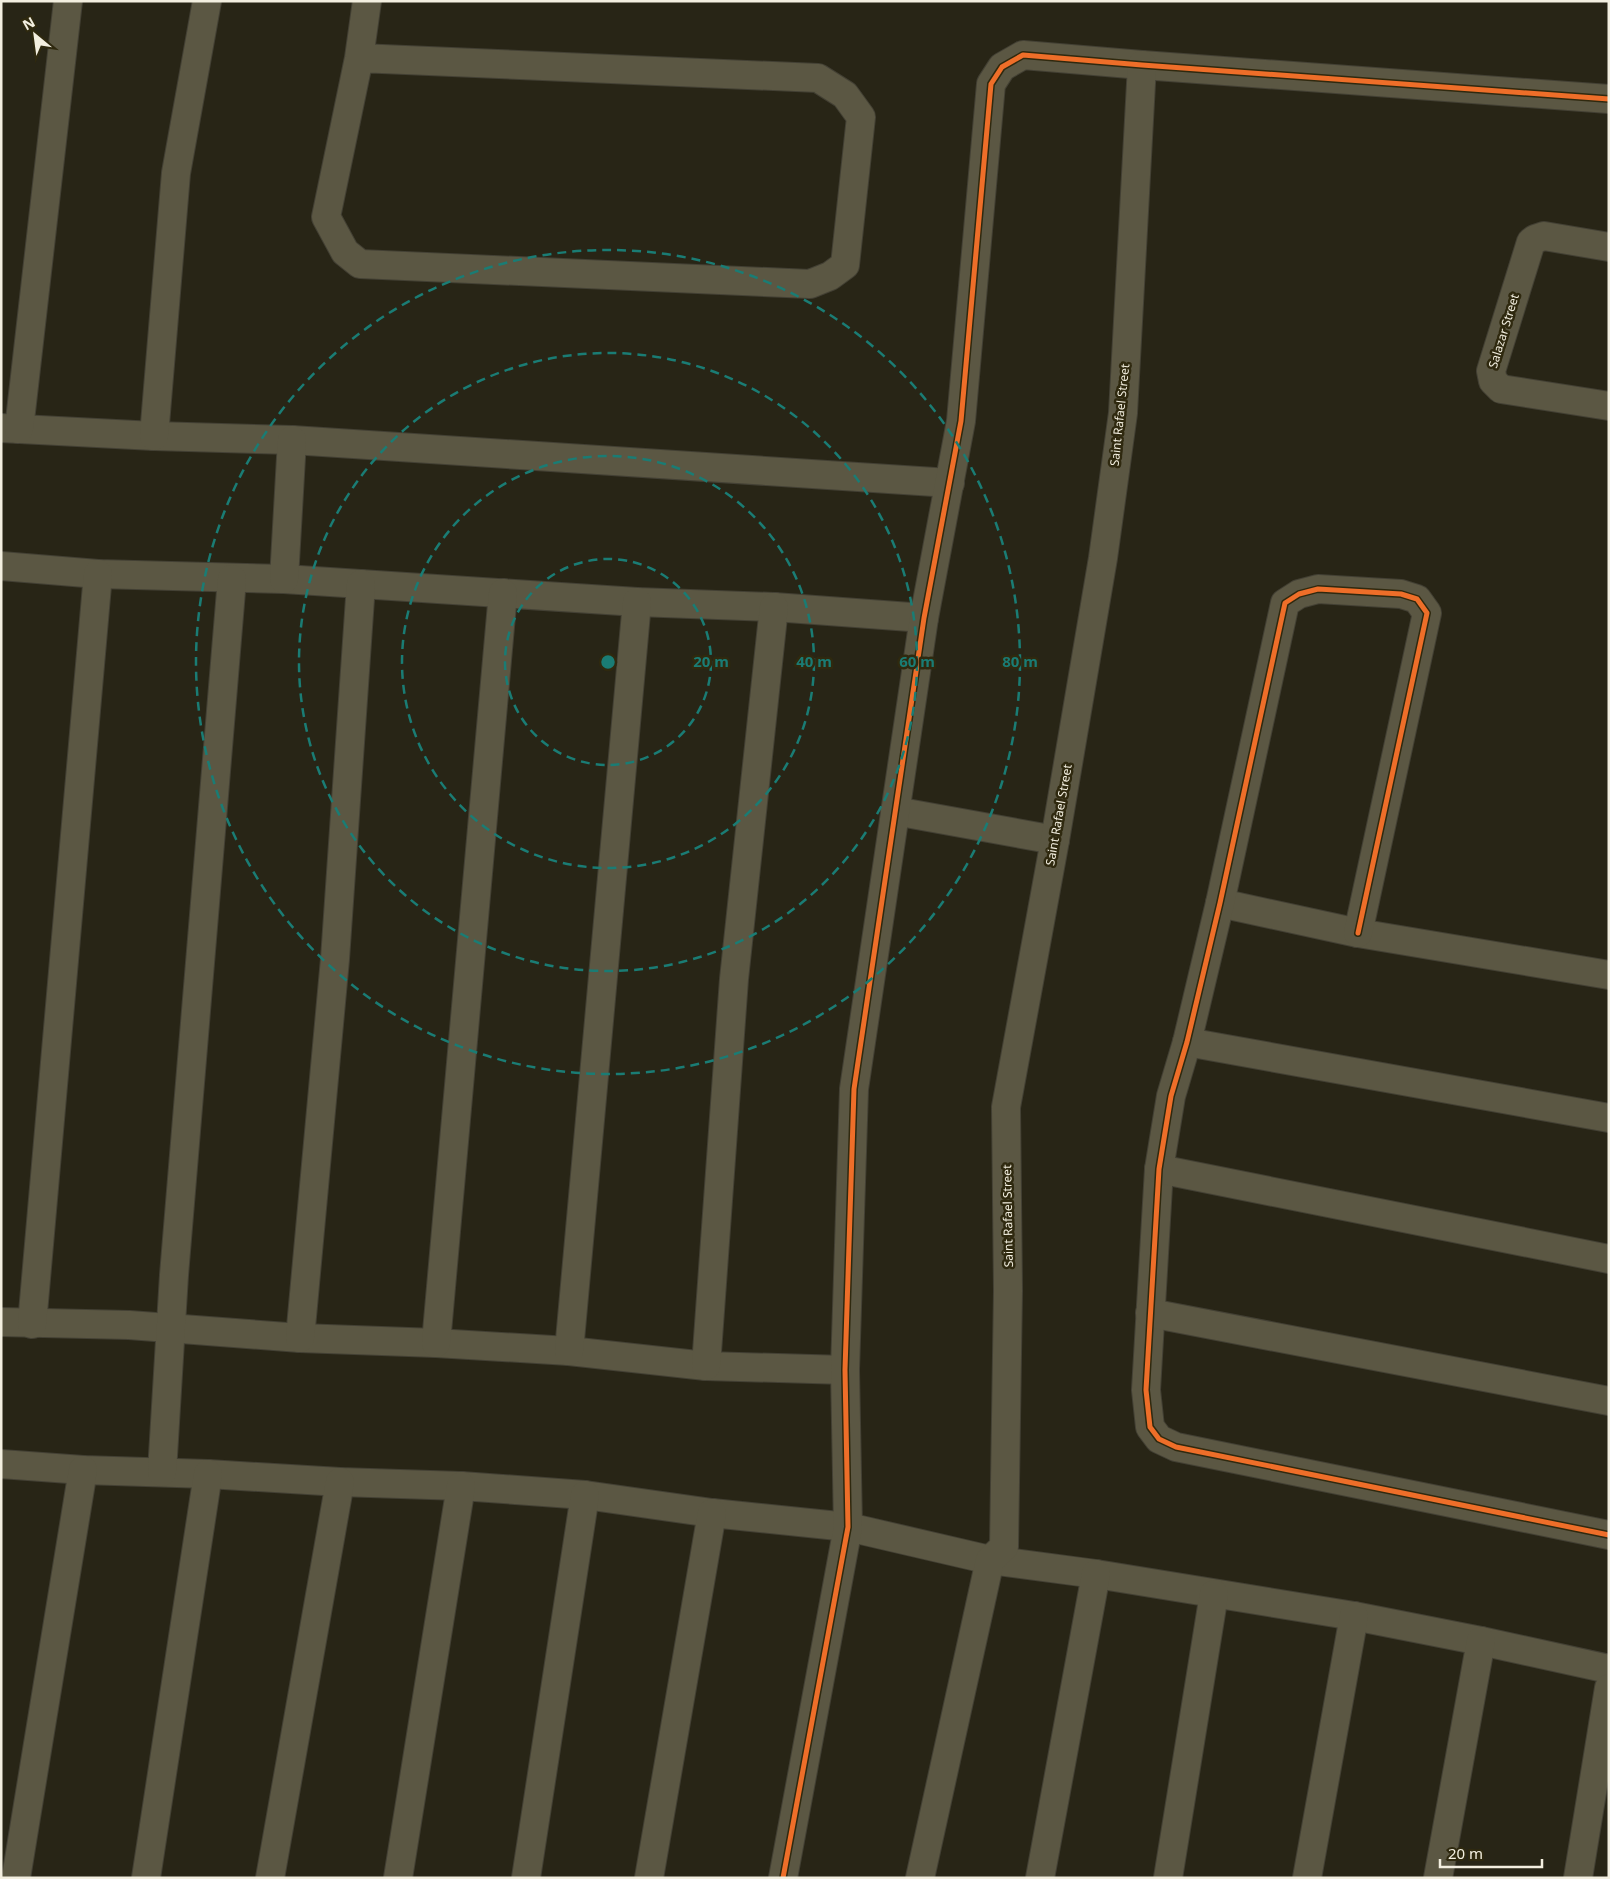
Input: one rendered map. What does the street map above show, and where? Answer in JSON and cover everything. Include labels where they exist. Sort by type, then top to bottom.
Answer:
[{"type":"street","points":[[68,1],[10,428],[154,436],[292,440],[950,484]]},
{"type":"street","points":[[154,436],[176,173],[207,1]]},
{"type":"street","points":[[359,58],[818,78],[845,95],[861,117],[844,265],[830,276],[810,284],[360,264],[345,252],[326,218],[359,58],[367,1]]},
{"type":"street","points":[[783,1878],[848,1527],[844,1370],[854,1089],[924,618],[961,421],[991,84],[1002,67],[1023,55],[1142,66],[1607,94]]},
{"type":"street","name":"Saint Rafael Street","points":[[990,1560],[1004,1547],[1008,1291],[1006,1107],[1055,840],[1103,558],[1123,413],[1142,66]]},
{"type":"street","name":"Salazar Street","points":[[1609,247],[1544,236],[1531,242],[1491,371],[1493,381],[1501,389],[1609,406]]},
{"type":"street","points":[[284,579],[292,440]]},
{"type":"street","points":[[1,566],[98,574],[284,579],[638,602],[774,607],[924,618]]},
{"type":"street","points":[[32,1324],[98,574]]},
{"type":"street","points":[[162,1472],[171,1329],[232,578]]},
{"type":"street","points":[[300,1338],[335,959],[361,584]]},
{"type":"street","points":[[1358,933],[1427,613],[1417,599],[1402,594],[1318,589],[1299,594],[1285,603],[1220,903],[1187,1042],[1171,1096],[1159,1169],[1146,1390],[1150,1427],[1159,1439],[1176,1447],[1609,1535]]},
{"type":"street","points":[[436,1343],[503,593]]},
{"type":"street","points":[[569,1352],[638,602]]},
{"type":"street","points":[[706,1366],[734,979],[774,607]]},
{"type":"street","points":[[895,812],[1055,840]]},
{"type":"street","points":[[1220,903],[1358,933],[1609,975]]},
{"type":"street","points":[[1187,1042],[1609,1118]]},
{"type":"street","points":[[1159,1169],[1609,1259]]},
{"type":"street","points":[[1150,1313],[1609,1402]]},
{"type":"street","points":[[1,1322],[129,1326],[300,1338],[436,1343],[569,1352],[706,1366],[844,1370]]},
{"type":"street","points":[[1,1464],[83,1470],[461,1486],[585,1495],[712,1513],[848,1527],[990,1560],[1096,1574],[1354,1616],[1609,1669]]},
{"type":"street","points":[[16,1878],[83,1470]]},
{"type":"street","points":[[146,1878],[208,1474]]},
{"type":"street","points":[[270,1878],[340,1482]]},
{"type":"street","points":[[398,1878],[461,1486]]},
{"type":"street","points":[[526,1878],[585,1495]]},
{"type":"street","points":[[649,1878],[712,1513]]},
{"type":"street","points":[[920,1878],[990,1560]]},
{"type":"street","points":[[1040,1878],[1096,1574]]},
{"type":"street","points":[[1168,1878],[1214,1594]]},
{"type":"street","points":[[1307,1878],[1354,1616]]},
{"type":"street","points":[[1438,1878],[1481,1641]]},
{"type":"street","points":[[1578,1878],[1609,1688]]},
{"type":"cycle path","points":[[783,1878],[848,1527],[845,1370],[854,1089],[924,618],[961,421],[991,84],[1002,67],[1023,55],[1609,99]]},
{"type":"cycle path","points":[[1358,933],[1427,613],[1417,599],[1401,594],[1318,589],[1299,594],[1285,603],[1220,903],[1187,1042],[1171,1096],[1159,1169],[1146,1390],[1150,1427],[1159,1439],[1176,1447],[1609,1535]]}]
